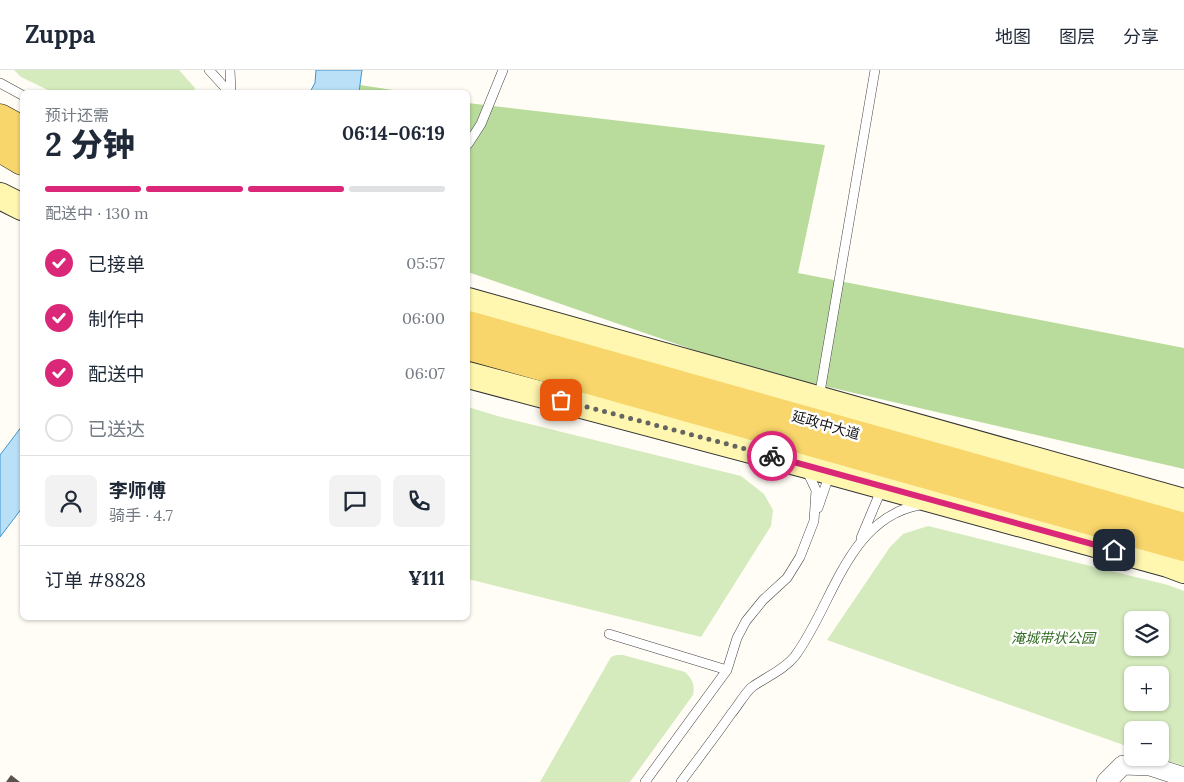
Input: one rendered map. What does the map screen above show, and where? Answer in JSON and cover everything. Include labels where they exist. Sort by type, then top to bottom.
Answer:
[{"type":"main road","points":[[0,118],[20,129]]},
{"type":"main road","points":[[0,148],[20,160]]},
{"type":"main road","points":[[0,166],[20,171]]},
{"type":"main road","name":"延政中大道","points":[[470,326],[840,440]]},
{"type":"main road","name":"延政中大道","points":[[470,347],[840,440],[1184,546]]},
{"type":"main road","name":"延政中大道","points":[[897,456],[1184,527]]},
{"type":"street","points":[[0,196],[20,206]]},
{"type":"street","points":[[470,302],[819,400],[840,440],[897,456],[1184,502]]},
{"type":"street","points":[[470,376],[803,464],[840,440]]},
{"type":"street","points":[[897,456],[936,501],[1184,570]]},
{"type":"street","points":[[1106,782],[1123,765],[1150,766],[1184,777]]},
{"type":"lane","points":[[209,70],[228,90]]},
{"type":"lane","points":[[230,70],[230,90]]},
{"type":"lane","points":[[470,141],[481,124],[503,70]]},
{"type":"lane","points":[[819,400],[875,70]]},
{"type":"lane","points":[[0,83],[20,94]]},
{"type":"lane","points":[[645,782],[727,670],[746,621],[762,600],[787,578],[800,557],[814,521],[840,440]]},
{"type":"lane","points":[[681,782],[751,688],[769,678],[794,658],[857,546],[897,456]]},
{"type":"lane","points":[[803,464],[816,490],[814,521]]},
{"type":"lane","points":[[857,546],[880,521],[908,507],[936,501]]},
{"type":"lane","points":[[609,634],[727,670]]},
{"type":"green space","points":[[14,70],[179,70],[195,88],[194,90],[48,90],[21,77]]},
{"type":"green space","points":[[360,85],[393,90],[359,90]]},
{"type":"green space","points":[[470,103],[825,145],[798,273],[1184,348],[1184,469],[746,368],[470,273]]},
{"type":"green space","points":[[470,408],[501,417],[741,476],[764,494],[773,510],[771,526],[701,637],[470,579]]},
{"type":"green space","name":"淹城带状公园","points":[[928,526],[1168,585],[1184,591],[1184,766],[1169,761],[1169,721],[1124,721],[1124,745],[827,640],[890,547],[903,534]]},
{"type":"green space","points":[[623,655],[685,672],[693,683],[693,695],[630,782],[540,782],[611,657]]},
{"type":"water","points":[[316,70],[362,70],[359,90],[311,90],[315,83]]},
{"type":"water","points":[[20,429],[20,511],[0,537],[0,455]]},
{"type":"building","points":[[11,775],[20,782],[6,782]]},
{"type":"way so far","points":[[561,400],[772,456]]},
{"type":"route","points":[[772,456],[1114,550]]}]
